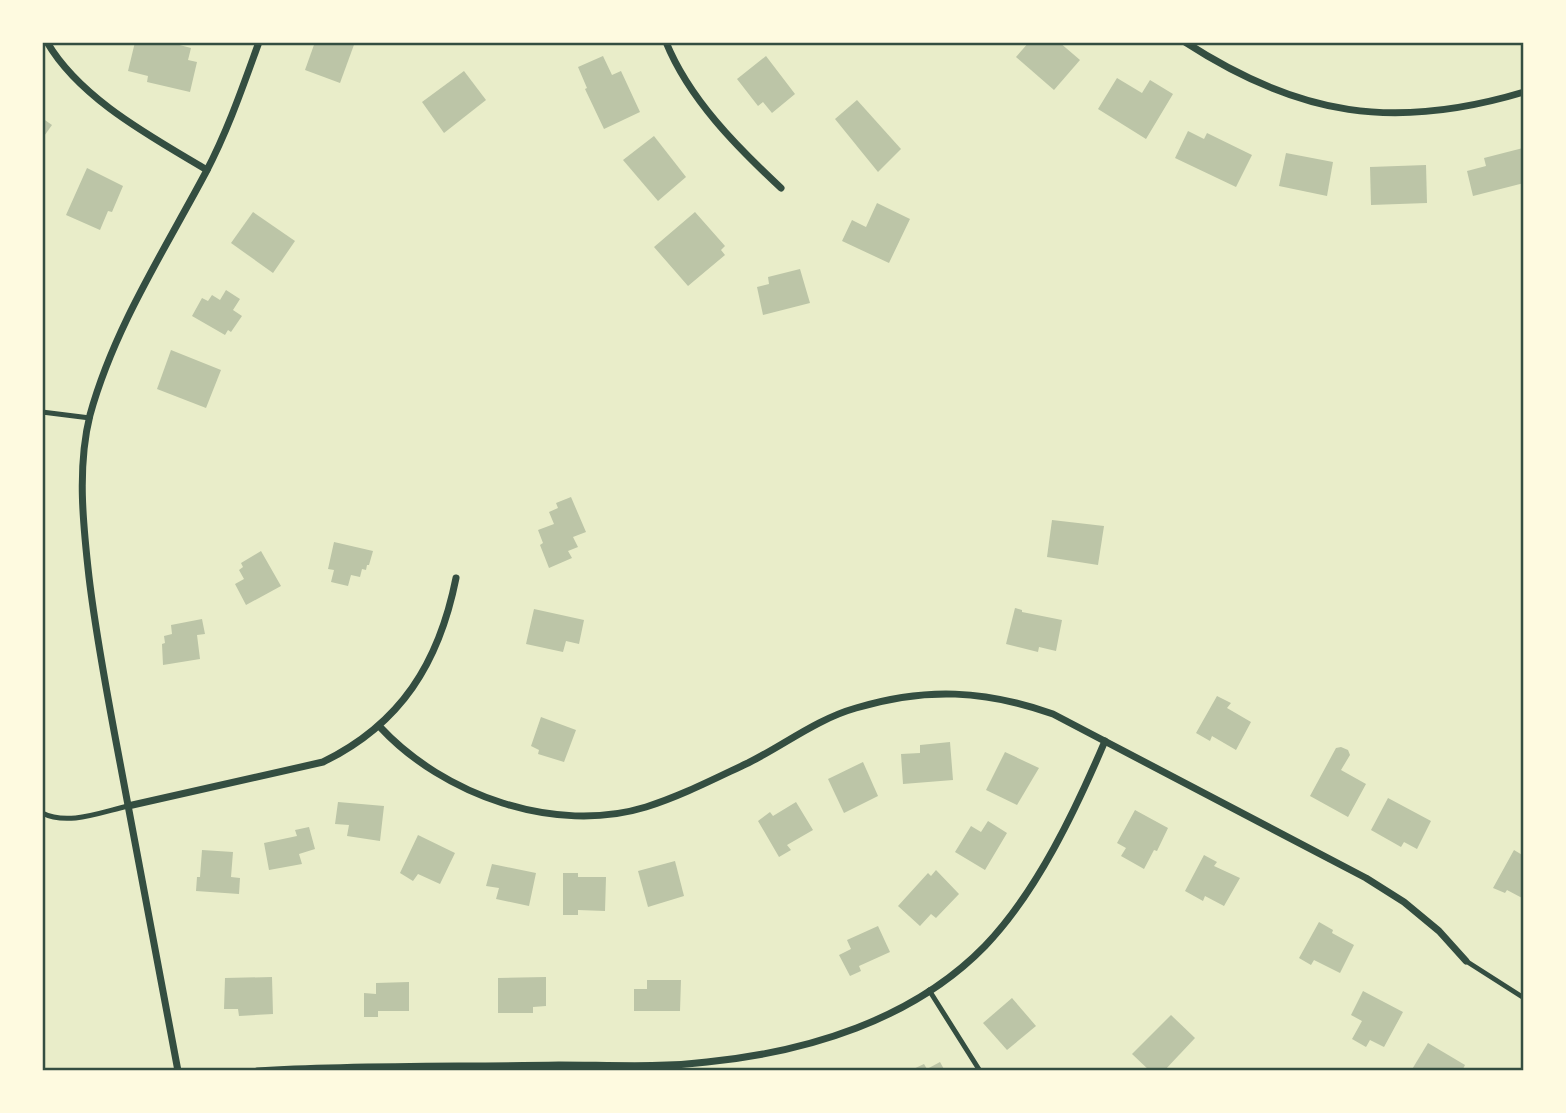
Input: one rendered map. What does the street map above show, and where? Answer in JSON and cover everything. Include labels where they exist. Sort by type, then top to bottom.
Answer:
[{"type":"street","points":[[47,42],[71,74],[99,98],[146,133],[207,170]]},
{"type":"street","points":[[177,1071],[96,635],[82,495],[85,450],[90,418],[104,371],[129,314],[207,170],[236,107],[259,42]]},
{"type":"street","points":[[666,42],[713,117],[745,154],[781,188]]},
{"type":"street","points":[[1185,42],[1216,62],[1271,89],[1323,105],[1357,111],[1400,113],[1443,110],[1489,103],[1524,92]]},
{"type":"street","points":[[128,806],[323,762],[348,750],[380,727],[405,700],[424,667],[443,624],[456,578]]},
{"type":"street","points":[[380,727],[414,759],[462,788],[496,802],[532,811],[574,815],[609,814],[656,803],[694,789],[751,761],[817,723],[854,708],[901,696],[940,693],[971,694],[1017,701],[1053,714],[1366,878],[1413,909],[1439,931],[1466,961]]},
{"type":"street","points":[[257,1071],[345,1066],[705,1063],[768,1054],[830,1039],[866,1025],[929,990],[985,946],[1016,906],[1051,853],[1080,798],[1105,741]]},
{"type":"lane","points":[[42,412],[90,418]]},
{"type":"lane","points":[[42,813],[65,819],[128,806]]},
{"type":"lane","points":[[1466,961],[1524,998]]},
{"type":"lane","points":[[929,990],[980,1071]]},
{"type":"building","points":[[135,42],[168,42],[191,48],[188,60],[197,62],[190,92],[147,82],[148,76],[128,71]]},
{"type":"building","points":[[315,42],[355,42],[340,83],[305,70]]},
{"type":"building","points":[[1029,42],[1059,42],[1080,60],[1054,90],[1016,57]]},
{"type":"building","points":[[603,56],[612,75],[621,71],[640,112],[604,129],[578,67]]},
{"type":"building","points":[[766,56],[795,94],[772,113],[763,102],[758,106],[737,79]]},
{"type":"building","points":[[464,71],[486,100],[444,133],[422,102]]},
{"type":"building","points":[[1117,78],[1142,93],[1150,80],[1173,94],[1146,139],[1098,109]]},
{"type":"building","points":[[857,100],[901,149],[878,172],[835,119]]},
{"type":"building","points":[[42,118],[52,125],[42,139]]},
{"type":"building","points":[[1188,131],[1204,139],[1207,133],[1252,155],[1236,187],[1175,158]]},
{"type":"building","points":[[654,136],[686,177],[658,201],[623,160]]},
{"type":"building","points":[[1523,148],[1524,183],[1473,196],[1467,171],[1486,166],[1484,158]]},
{"type":"building","points":[[1286,153],[1333,162],[1327,196],[1279,186]]},
{"type":"building","points":[[1426,165],[1427,203],[1371,205],[1370,167]]},
{"type":"building","points":[[87,168],[123,186],[112,212],[108,211],[100,230],[66,215]]},
{"type":"building","points":[[877,203],[910,219],[889,263],[842,241],[852,220],[866,227]]},
{"type":"building","points":[[253,212],[295,241],[273,273],[231,243]]},
{"type":"building","points":[[695,212],[725,246],[721,250],[725,255],[688,286],[654,247]]},
{"type":"building","points":[[800,269],[810,303],[763,315],[757,287],[769,284],[768,277]]},
{"type":"building","points":[[226,290],[240,299],[233,310],[242,316],[231,332],[228,330],[225,335],[192,316],[202,298],[208,301],[212,295],[220,300]]},
{"type":"building","points":[[171,350],[221,370],[206,408],[157,389]]},
{"type":"building","points":[[571,497],[586,532],[573,537],[578,547],[568,551],[572,558],[549,568],[540,545],[543,543],[538,530],[554,524],[549,512],[558,508],[556,503]]},
{"type":"building","points":[[1052,520],[1104,526],[1098,565],[1047,557]]},
{"type":"building","points":[[334,542],[373,551],[366,570],[362,569],[360,577],[351,575],[348,586],[331,582],[334,570],[328,569]]},
{"type":"building","points":[[261,551],[281,586],[246,605],[235,584],[244,579],[239,570],[243,567],[241,563]]},
{"type":"building","points":[[1015,608],[1022,612],[1062,620],[1056,651],[1039,647],[1038,652],[1006,644]]},
{"type":"building","points":[[534,609],[584,620],[579,644],[566,641],[563,652],[526,644]]},
{"type":"building","points":[[202,619],[205,634],[197,635],[200,659],[163,665],[162,644],[165,643],[164,636],[172,634],[171,625]]},
{"type":"building","points":[[1217,696],[1231,703],[1227,708],[1251,722],[1236,750],[1212,736],[1210,741],[1196,733]]},
{"type":"building","points":[[541,717],[576,730],[564,762],[538,754],[539,750],[531,746]]},
{"type":"building","points":[[950,742],[953,780],[903,784],[901,754],[920,753],[920,745]]},
{"type":"building","points":[[1336,748],[1348,750],[1350,755],[1341,770],[1366,784],[1348,817],[1310,796]]},
{"type":"building","points":[[1005,752],[1039,768],[1017,805],[986,790]]},
{"type":"building","points":[[863,762],[878,796],[844,813],[828,779]]},
{"type":"building","points":[[1388,798],[1431,821],[1417,849],[1404,842],[1401,847],[1371,830]]},
{"type":"building","points":[[338,802],[384,806],[380,841],[347,836],[349,825],[335,824]]},
{"type":"building","points":[[796,802],[813,830],[787,845],[791,850],[779,857],[758,821],[770,812],[773,816]]},
{"type":"building","points":[[1135,810],[1168,828],[1157,851],[1154,850],[1144,869],[1121,856],[1126,848],[1117,843]]},
{"type":"building","points":[[988,821],[1007,833],[985,870],[955,852],[971,826],[981,832]]},
{"type":"building","points":[[309,827],[315,849],[299,854],[302,864],[269,870],[264,843],[297,836],[295,830]]},
{"type":"building","points":[[418,835],[455,853],[440,884],[418,874],[413,881],[400,873]]},
{"type":"building","points":[[202,850],[233,852],[231,877],[240,878],[239,894],[196,891]]},
{"type":"building","points":[[1514,850],[1524,856],[1524,899],[1507,890],[1505,893],[1493,888]]},
{"type":"building","points":[[1204,855],[1217,862],[1214,866],[1240,878],[1224,906],[1205,896],[1203,901],[1185,891]]},
{"type":"building","points":[[675,861],[684,896],[648,907],[638,871]]},
{"type":"building","points":[[492,864],[536,873],[529,906],[496,899],[499,888],[486,886]]},
{"type":"building","points":[[936,870],[959,894],[936,918],[931,914],[920,926],[898,906],[928,873],[931,876]]},
{"type":"building","points":[[563,873],[578,873],[578,877],[606,877],[605,911],[578,910],[578,915],[563,915]]},
{"type":"building","points":[[1319,922],[1354,945],[1340,973],[1314,960],[1311,965],[1299,958]]},
{"type":"building","points":[[878,926],[890,952],[859,966],[861,971],[850,976],[839,955],[851,949],[847,940]]},
{"type":"building","points":[[272,977],[273,1014],[239,1016],[238,1009],[224,1009],[225,978]]},
{"type":"building","points":[[546,977],[546,1006],[533,1007],[533,1013],[498,1013],[498,978]]},
{"type":"building","points":[[647,980],[681,980],[680,1011],[634,1011],[634,989],[647,989]]},
{"type":"building","points":[[409,982],[409,1011],[378,1011],[378,1017],[364,1017],[364,993],[376,994],[376,983]]},
{"type":"building","points":[[1363,991],[1403,1012],[1384,1047],[1370,1040],[1366,1047],[1352,1039],[1362,1021],[1351,1015]]},
{"type":"building","points":[[1012,998],[1036,1026],[1007,1050],[983,1023]]},
{"type":"building","points":[[1171,1015],[1195,1038],[1164,1071],[1150,1071],[1132,1054]]},
{"type":"building","points":[[1428,1043],[1465,1065],[1462,1071],[1411,1071]]},
{"type":"building","points":[[940,1062],[945,1071],[909,1071],[924,1064],[927,1069]]}]
